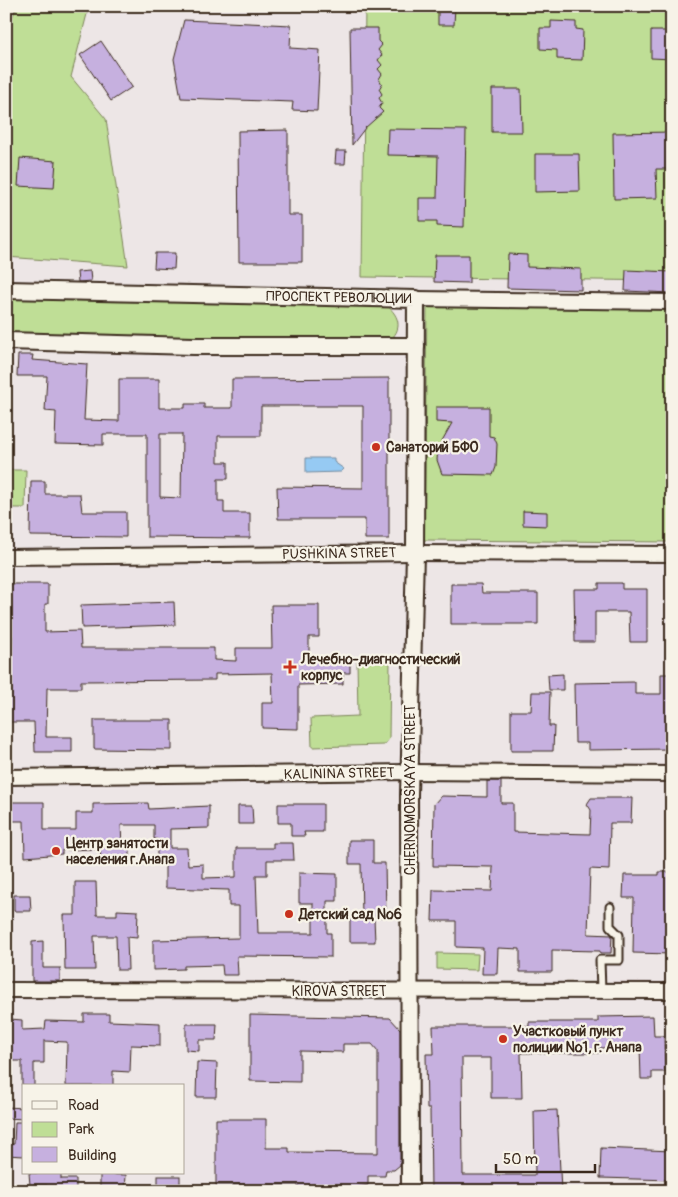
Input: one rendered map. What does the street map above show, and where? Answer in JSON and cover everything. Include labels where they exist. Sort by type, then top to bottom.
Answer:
[{"type":"street","name":"ПРОСПЕКТ РЕВОЛЮЦИИ","points":[[6,290],[416,299],[672,302]]},
{"type":"street","name":"CHERNOMORSKAYA STREET","points":[[410,1191],[410,772],[415,553],[416,299]]},
{"type":"street","points":[[6,341],[194,346],[416,346]]},
{"type":"street","name":"PUSHKINA STREET","points":[[6,556],[415,553],[672,554]]},
{"type":"street","name":"KALININA STREET","points":[[6,777],[410,772],[672,774]]},
{"type":"street","name":"KIROVA STREET","points":[[6,990],[672,991]]},
{"type":"lane","points":[[600,991],[600,960],[618,960],[619,935],[610,926],[610,907]]},
{"type":"green space","points":[[17,6],[89,6],[71,77],[106,119],[128,266],[6,257],[6,31]]},
{"type":"green space","points":[[365,6],[672,6],[672,281],[362,277]]},
{"type":"green space","points":[[6,298],[383,303],[393,312],[398,322],[398,327],[393,337],[387,342],[6,336]]},
{"type":"green space","points":[[427,306],[672,308],[672,542],[424,540]]},
{"type":"green space","points":[[6,470],[26,470],[25,508],[6,508]]},
{"type":"green space","points":[[357,660],[390,660],[389,739],[384,745],[312,747],[311,718],[358,716]]},
{"type":"green space","points":[[437,953],[478,954],[477,970],[437,969]]},
{"type":"water","points":[[306,458],[334,458],[334,462],[344,469],[341,472],[306,473]]},
{"type":"building","points":[[438,6],[455,6],[454,25],[438,25]]},
{"type":"building","points":[[184,20],[291,25],[290,48],[320,50],[317,111],[292,110],[293,102],[181,98],[174,59]]},
{"type":"building","points":[[551,21],[576,22],[576,29],[583,30],[582,60],[557,59],[557,50],[540,49],[540,28],[551,28]]},
{"type":"building","points":[[350,28],[378,28],[378,41],[382,45],[378,50],[382,55],[378,60],[382,65],[378,69],[382,74],[379,79],[382,84],[379,89],[382,94],[379,98],[382,103],[379,108],[383,112],[365,128],[352,145]]},
{"type":"building","points":[[651,31],[671,31],[672,59],[651,58]]},
{"type":"building","points":[[101,41],[132,87],[111,101],[80,55]]},
{"type":"building","points":[[492,89],[521,89],[522,132],[492,132]]},
{"type":"building","points":[[388,129],[466,130],[464,227],[437,226],[437,221],[419,221],[419,198],[437,198],[438,156],[387,155]]},
{"type":"building","points":[[288,130],[288,215],[302,215],[302,262],[239,262],[238,131]]},
{"type":"building","points":[[672,132],[672,169],[656,169],[657,198],[614,199],[613,133]]},
{"type":"building","points":[[336,151],[346,151],[345,164],[335,164]]},
{"type":"building","points":[[535,154],[579,154],[580,191],[535,192]]},
{"type":"building","points":[[20,158],[56,161],[54,188],[18,186]]},
{"type":"building","points":[[155,253],[175,253],[174,269],[154,268]]},
{"type":"building","points":[[508,254],[527,255],[527,267],[581,269],[581,290],[507,288]]},
{"type":"building","points":[[435,255],[469,255],[469,283],[434,282]]},
{"type":"building","points":[[626,270],[672,272],[672,293],[625,291]]},
{"type":"building","points":[[90,271],[91,281],[78,282],[77,272]]},
{"type":"building","points":[[18,355],[33,355],[32,360],[87,364],[84,420],[119,421],[119,379],[159,379],[159,408],[185,408],[185,404],[204,404],[204,408],[232,408],[232,379],[389,378],[389,539],[365,539],[365,519],[278,519],[277,487],[363,488],[363,406],[261,406],[261,436],[218,436],[218,462],[228,462],[228,479],[218,479],[218,501],[224,501],[224,513],[250,513],[250,538],[147,537],[147,434],[103,434],[103,445],[55,444],[56,412],[45,411],[47,376],[17,376]],"holes":[[[160,434],[182,434],[181,498],[160,497]]]},
{"type":"building","points":[[436,407],[489,407],[489,436],[494,437],[497,444],[496,467],[493,475],[442,474],[437,460],[438,448],[452,423],[436,422]]},
{"type":"building","points":[[31,481],[45,481],[45,494],[80,494],[82,512],[126,512],[126,537],[30,536]]},
{"type":"building","points":[[523,511],[547,512],[547,526],[523,525]]},
{"type":"building","points":[[599,583],[622,583],[622,589],[647,589],[647,642],[630,642],[629,612],[595,612],[595,642],[575,642],[574,589],[599,589]]},
{"type":"building","points":[[6,584],[48,584],[48,604],[45,604],[45,632],[80,631],[81,648],[214,648],[214,660],[236,661],[236,648],[272,648],[271,605],[319,605],[319,637],[309,637],[309,660],[350,660],[350,673],[343,673],[343,684],[298,685],[298,729],[262,728],[262,703],[273,703],[272,673],[215,674],[215,680],[81,681],[81,688],[47,688],[46,737],[72,737],[72,752],[35,752],[34,722],[6,722],[6,696],[10,696],[12,636],[6,636]]},
{"type":"building","points":[[451,584],[481,584],[482,593],[538,593],[538,624],[451,624]]},
{"type":"building","points":[[174,602],[175,625],[82,628],[81,605]]},
{"type":"building","points":[[563,674],[563,690],[549,690],[548,675]]},
{"type":"building","points":[[661,674],[672,674],[672,749],[588,750],[588,743],[575,743],[574,683],[635,682],[635,694],[661,694]]},
{"type":"building","points":[[532,692],[550,692],[549,726],[554,726],[553,751],[511,751],[511,711],[531,711]]},
{"type":"building","points":[[94,720],[172,720],[172,750],[94,749]]},
{"type":"building","points":[[487,781],[501,781],[501,803],[513,803],[513,832],[590,834],[591,810],[587,804],[591,798],[632,798],[631,823],[610,823],[609,870],[590,869],[588,934],[612,935],[611,953],[552,950],[552,972],[520,972],[520,949],[498,948],[497,974],[482,974],[483,948],[456,947],[456,921],[432,921],[433,890],[492,891],[493,867],[433,866],[434,804],[441,796],[487,797]]},
{"type":"building","points":[[6,802],[44,802],[44,830],[76,830],[76,813],[93,813],[93,804],[148,803],[149,809],[209,806],[209,828],[170,829],[170,848],[187,848],[188,865],[203,864],[203,878],[236,877],[236,848],[273,848],[273,843],[293,843],[294,860],[267,860],[267,875],[256,875],[258,933],[313,933],[313,903],[299,903],[299,873],[337,874],[337,901],[327,901],[327,933],[331,933],[331,957],[237,956],[238,975],[223,975],[222,965],[184,966],[184,969],[153,970],[153,940],[239,938],[239,906],[229,906],[229,890],[165,888],[165,862],[157,862],[157,839],[154,839],[154,825],[121,825],[122,846],[130,846],[130,862],[101,862],[100,849],[62,850],[62,854],[25,857],[24,821],[6,821]]},
{"type":"building","points":[[278,804],[323,804],[323,832],[304,832],[305,836],[291,836],[291,823],[278,823]]},
{"type":"building","points":[[238,806],[252,806],[253,824],[238,824]]},
{"type":"building","points":[[349,840],[373,840],[373,863],[385,863],[386,917],[374,918],[375,942],[350,942],[350,918],[362,918],[361,864],[349,864]]},
{"type":"building","points":[[659,872],[672,872],[672,954],[633,953],[634,898],[623,898],[624,875],[659,875]]},
{"type":"building","points":[[75,882],[96,882],[97,915],[117,915],[117,910],[138,911],[137,938],[127,937],[128,970],[117,970],[116,936],[94,936],[95,970],[65,970],[64,915],[75,915]]},
{"type":"building","points":[[14,895],[30,895],[31,911],[14,911]]},
{"type":"building","points":[[43,941],[43,968],[60,968],[60,981],[32,981],[32,942]]},
{"type":"building","points":[[84,1014],[109,1014],[109,1021],[160,1023],[160,1046],[131,1045],[130,1072],[113,1071],[113,1084],[66,1084],[67,1042],[44,1041],[44,1063],[34,1063],[34,1084],[22,1084],[22,1061],[9,1061],[10,1019],[22,1020],[22,1030],[45,1029],[46,1021],[84,1022]]},
{"type":"building","points":[[250,1015],[390,1018],[400,1029],[400,1165],[394,1170],[386,1170],[385,1176],[368,1176],[368,1185],[355,1188],[298,1188],[298,1185],[216,1185],[216,1119],[266,1119],[266,1148],[289,1148],[289,1152],[378,1153],[378,1051],[372,1044],[343,1044],[343,1052],[300,1051],[300,1082],[250,1081]]},
{"type":"building","points":[[653,1016],[654,1036],[664,1036],[665,1072],[652,1072],[652,1079],[641,1079],[640,1047],[599,1048],[599,1053],[521,1053],[522,1098],[491,1098],[491,1058],[462,1058],[463,1175],[535,1175],[534,1111],[557,1110],[561,1191],[431,1191],[430,1109],[427,1109],[426,1054],[434,1054],[433,1026],[529,1026],[529,1022],[598,1022],[598,1017]]},
{"type":"building","points":[[186,1024],[217,1024],[216,1040],[199,1040],[199,1051],[186,1050]]},
{"type":"building","points":[[197,1062],[217,1063],[216,1097],[196,1097]]},
{"type":"building","points":[[6,1107],[22,1108],[22,1119],[6,1118]]},
{"type":"building","points":[[15,1122],[22,1122],[22,1156],[6,1155],[6,1144],[14,1144]]},
{"type":"building","points":[[601,1148],[672,1151],[672,1180],[600,1178]]},
{"type":"building","points":[[29,1174],[61,1174],[61,1179],[76,1179],[76,1191],[47,1191],[47,1185],[30,1185]]},
{"type":"building","points":[[100,1174],[126,1175],[125,1191],[100,1191]]},
{"type":"building","points":[[158,1176],[180,1176],[180,1191],[158,1191]]},
{"type":"place","name":"Санаторий БФО","points":[[376,447]]},
{"type":"place","name":"Лечебно-диагностический корпус","points":[[290,667]]},
{"type":"place","name":"Центр занятости населения г.Анапа","points":[[56,851]]},
{"type":"place","name":"Детский сад №6","points":[[289,914]]},
{"type":"place","name":"Участковый пункт полиции №1, г. Анапа","points":[[503,1039]]}]
